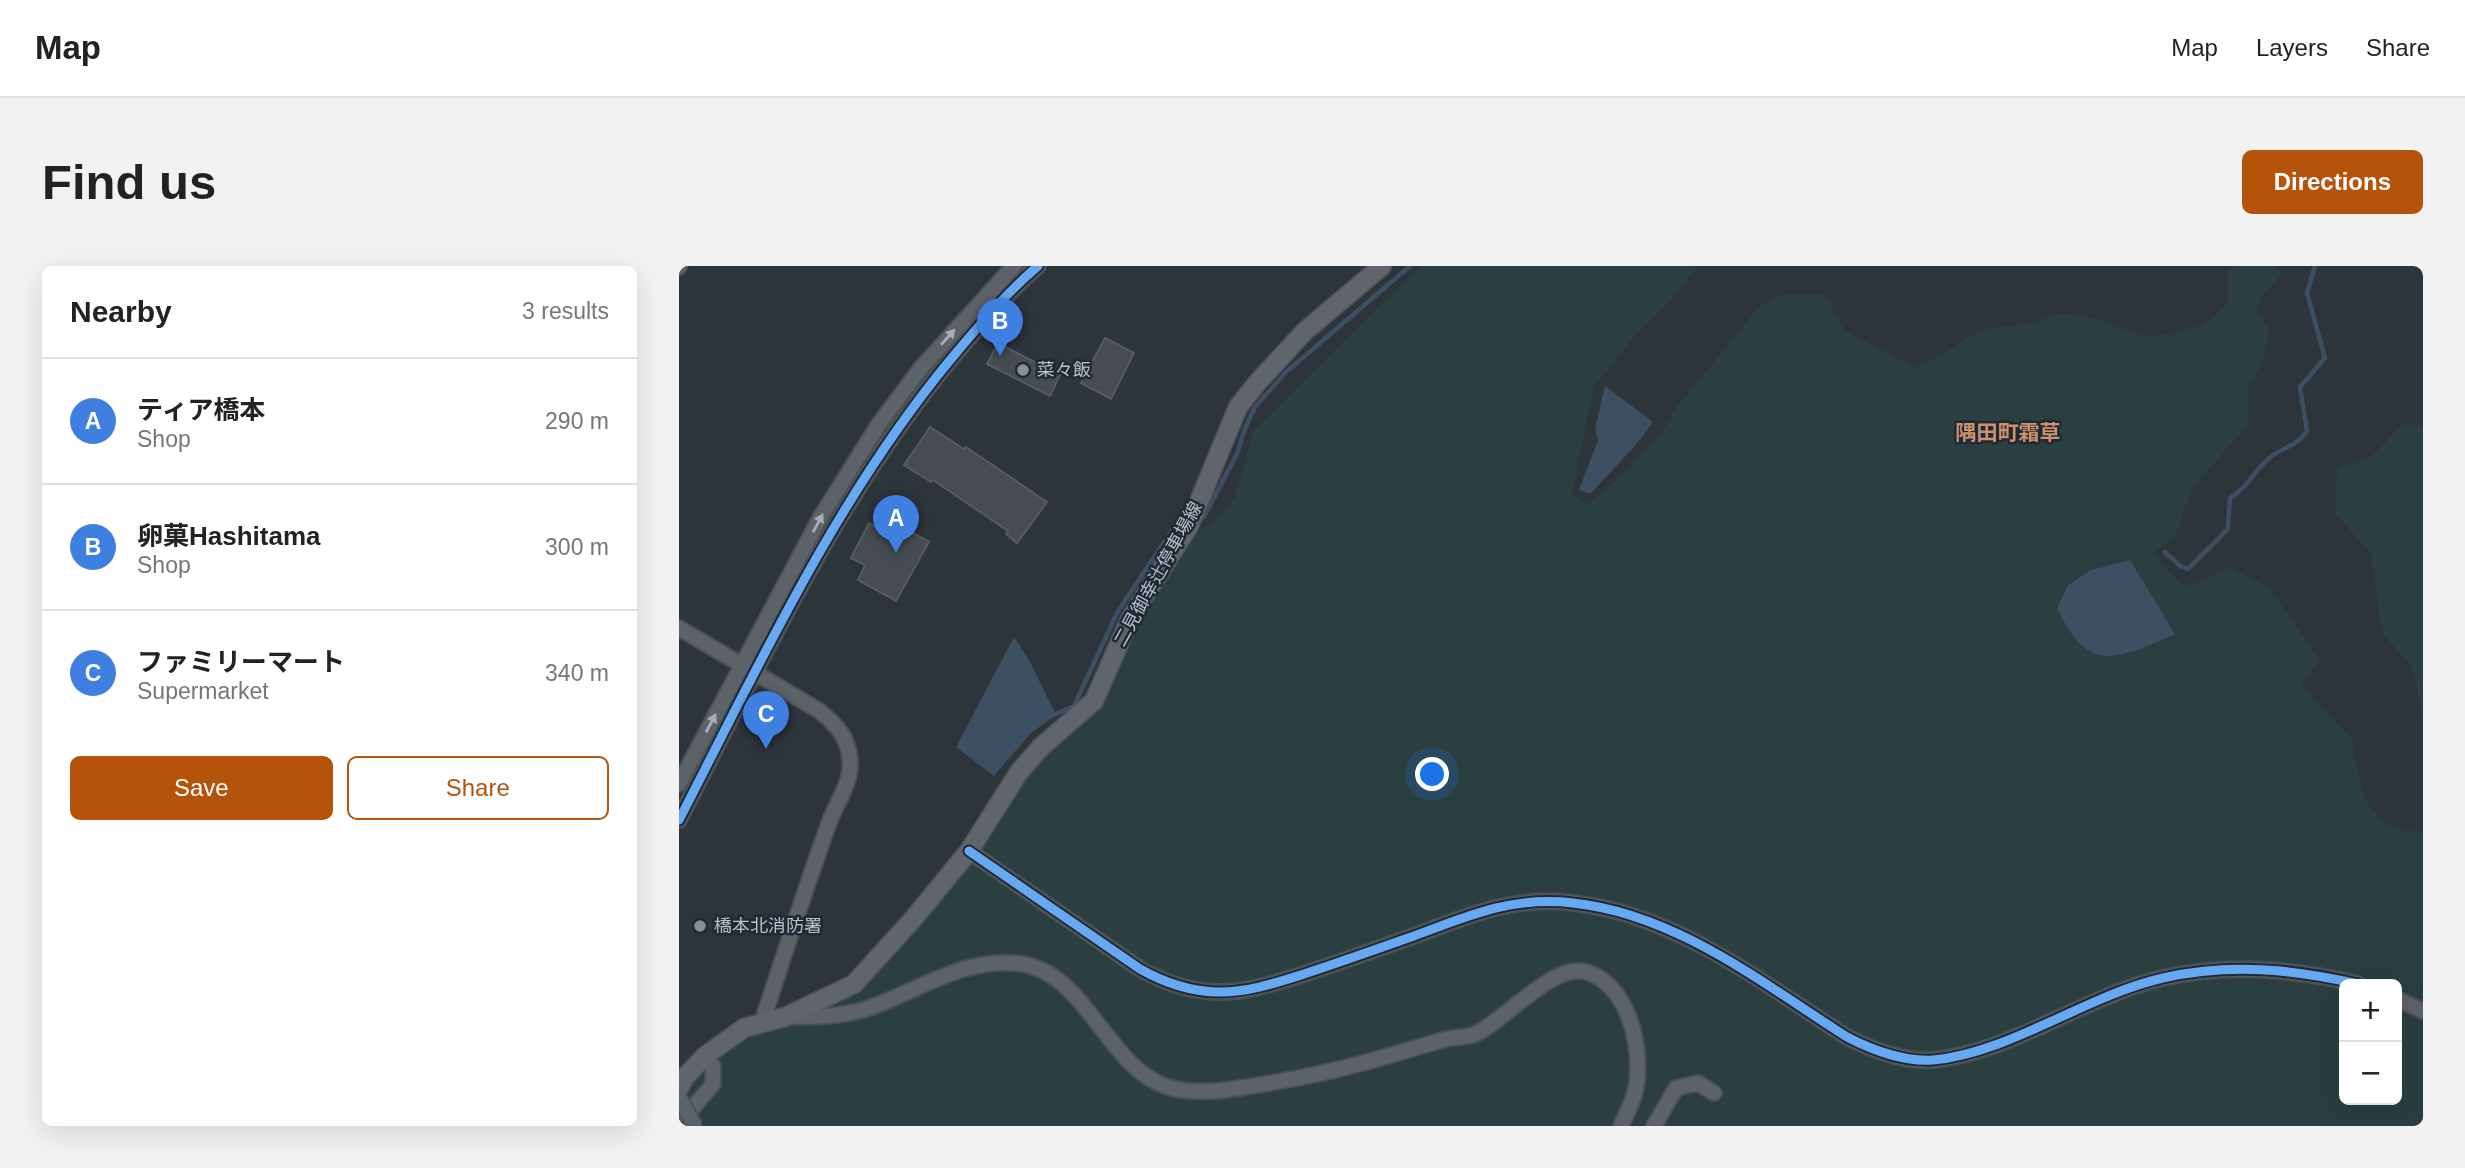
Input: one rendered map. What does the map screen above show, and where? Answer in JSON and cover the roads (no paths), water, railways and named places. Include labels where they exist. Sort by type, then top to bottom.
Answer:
[{"type":"main road","name":"二見御幸辻停車場線","points":[[679,1088],[685,1077],[705,1056],[744,1028],[785,1017],[854,984],[969,851],[1019,772],[1041,747],[1094,701],[1130,619],[1189,526],[1238,407],[1304,332],[1382,266]]},
{"type":"street","points":[[679,784],[820,518],[879,424],[921,368],[1014,266]]},
{"type":"street","points":[[679,820],[754,673],[866,474],[930,384],[978,326],[1038,266]]},
{"type":"street","points":[[679,628],[818,710],[832,721],[846,739],[851,765],[848,780],[830,820],[762,1022]]},
{"type":"street","points":[[969,851],[1140,969],[1159,980],[1186,988],[1216,992],[1271,984],[1348,960],[1485,909],[1519,902],[1574,903],[1651,921],[1704,947],[1863,1045],[1907,1058],[1933,1060],[1970,1052],[2003,1041],[2122,990],[2162,978],[2209,970],[2257,968],[2339,980]]},
{"type":"street","points":[[785,1017],[835,1017],[867,1008],[974,965],[1007,962],[1027,964],[1060,981],[1134,1066],[1149,1079],[1168,1087],[1202,1091],[1282,1081],[1373,1061],[1445,1039],[1473,1034],[1554,979],[1574,970],[1585,971],[1607,985],[1621,1003],[1631,1023],[1636,1042],[1637,1083],[1621,1126]]},
{"type":"street","points":[[2402,1001],[2423,1011]]},
{"type":"street","points":[[679,1124],[713,1084],[713,1066],[705,1056]]},
{"type":"street","points":[[1654,1126],[1677,1088],[1698,1083],[1714,1093]]},
{"type":"street","points":[[679,1097],[695,1126]]},
{"type":"water","points":[[1605,386],[1653,422],[1635,446],[1590,494],[1579,490],[1598,440],[1595,429]]},
{"type":"water","points":[[2130,560],[2175,634],[2121,654],[2110,656],[2091,652],[2071,633],[2057,609],[2068,585],[2091,570]]},
{"type":"water","points":[[1014,637],[1029,660],[1056,715],[1031,733],[994,776],[956,747]]},
{"type":"waterway","points":[[1197,521],[1204,517],[1237,454],[1255,407],[1286,372],[1410,266]]},
{"type":"waterway","points":[[2165,552],[2180,566],[2188,569],[2228,529],[2230,498],[2271,456],[2297,441],[2307,431],[2300,387],[2325,358],[2307,293],[2315,266]]},
{"type":"waterway","points":[[1051,716],[1074,706],[1117,613],[1176,524],[1185,523]]},
{"type":"place","name":"卵菓Hashitama","points":[[1000,356]]},
{"type":"place","name":"菜々飯","points":[[1023,370]]},
{"type":"place","name":"ティア橋本","points":[[896,553]]},
{"type":"place","name":"ファミリーマート","points":[[766,749]]},
{"type":"place","name":"橋本北消防署","points":[[700,926]]},
{"type":"district","name":"隅田町霜草","points":[[2008,433]]}]
